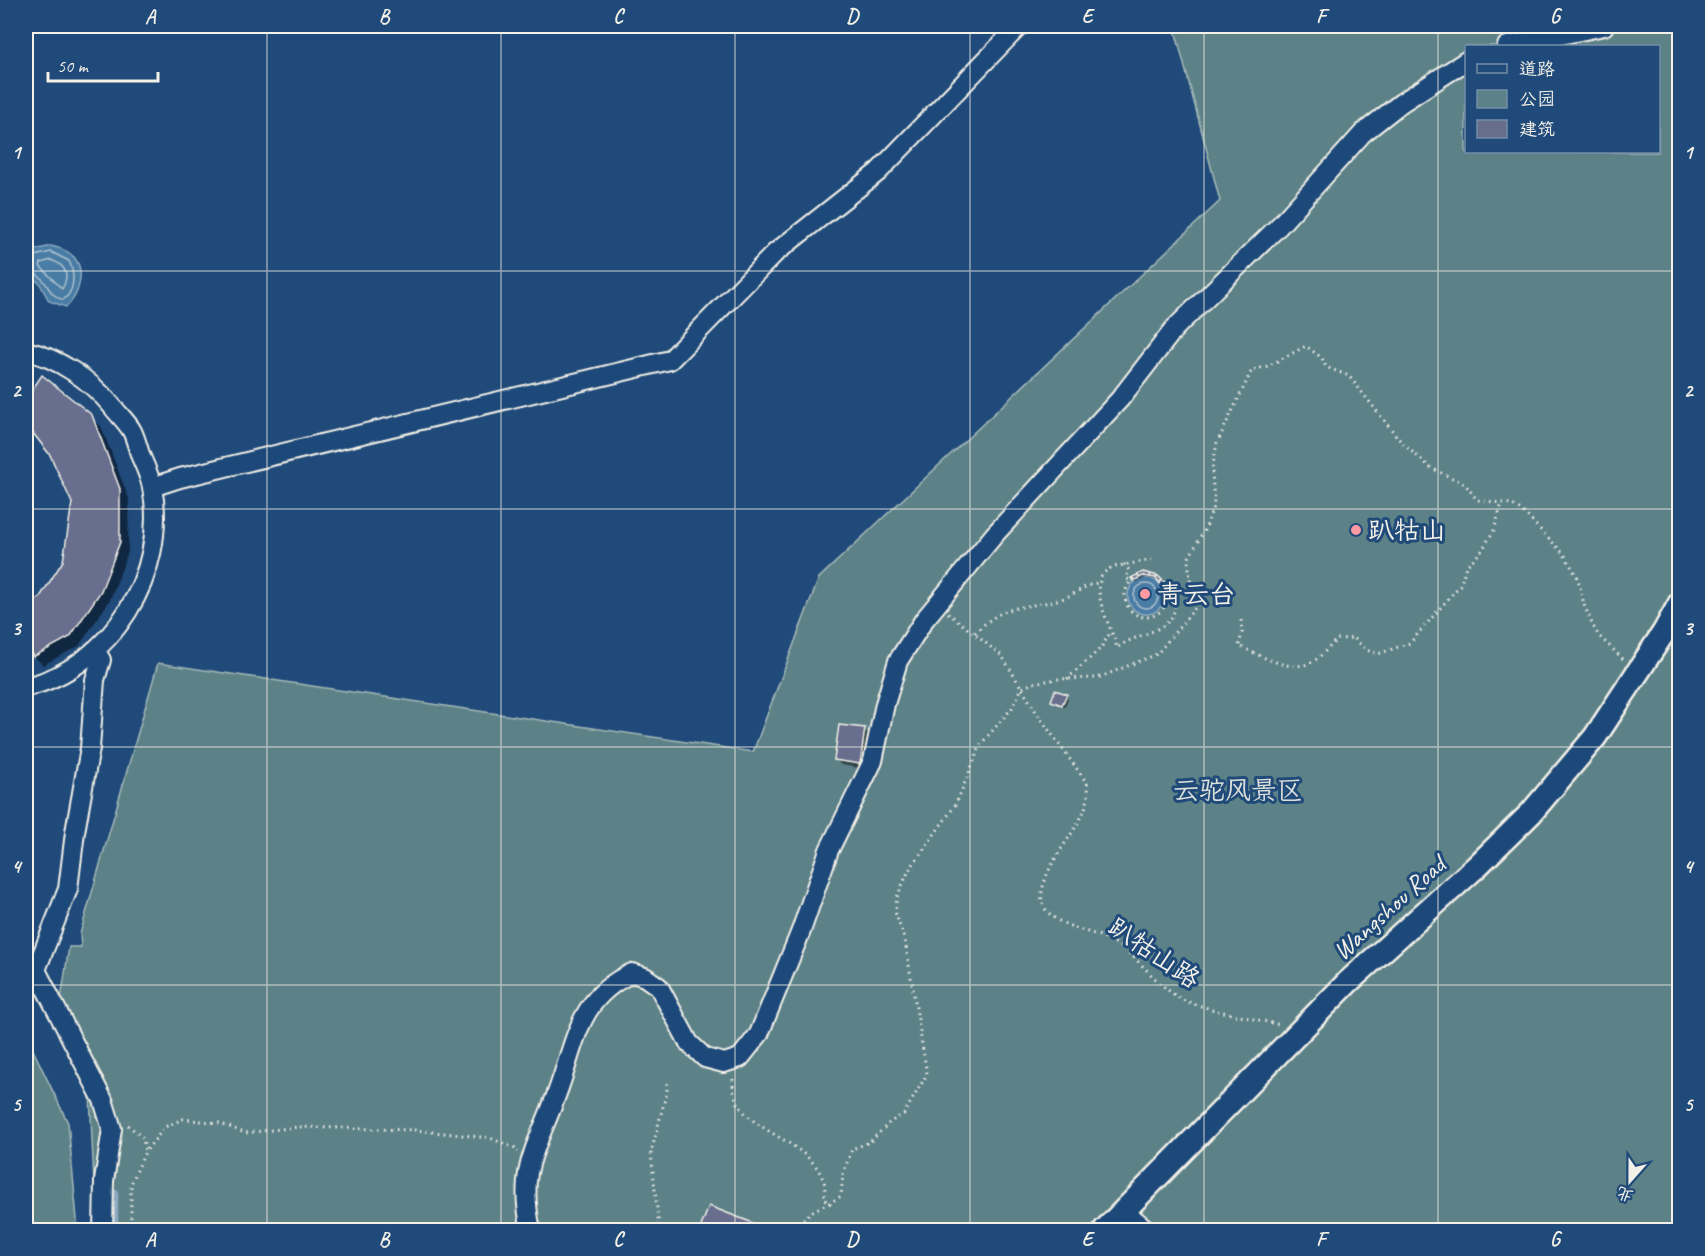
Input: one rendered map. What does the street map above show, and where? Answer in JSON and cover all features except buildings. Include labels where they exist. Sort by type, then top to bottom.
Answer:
[{"type":"street","points":[[152,487],[180,478],[670,360],[775,253],[878,172],[1019,26]]},
{"type":"street","points":[[1512,45],[1604,26]]},
{"type":"street","points":[[531,1230],[525,1190],[528,1164],[558,1091],[581,1018],[592,1001],[614,981],[632,973],[645,977],[659,987],[689,1043],[705,1058],[724,1063],[740,1058],[759,1034],[798,940],[829,850],[873,761],[885,704],[898,661],[937,604],[995,534],[1120,399],[1175,328],[1279,226],[1363,132],[1401,103],[1465,62]]},
{"type":"street","points":[[26,351],[44,355],[94,386],[132,431],[152,487],[154,532],[145,576],[125,616],[95,650],[68,670],[26,687]]},
{"type":"street","name":"Wangshou Road","points":[[1105,1230],[1348,982],[1477,866],[1531,813],[1595,737],[1664,632],[1680,603]]},
{"type":"street","points":[[95,650],[101,660],[95,680],[90,748],[75,832],[68,890],[31,963],[103,1100],[112,1129],[104,1181],[103,1230]]},
{"type":"street","points":[[1124,1211],[1147,1230]]},
{"type":"path","points":[[1192,599],[1188,559],[1210,518],[1214,504],[1214,457],[1225,424],[1252,370],[1268,366],[1306,346],[1322,358],[1326,368],[1349,376],[1403,444],[1431,468],[1465,484],[1477,500],[1502,503],[1521,510],[1564,554],[1578,578],[1584,605],[1599,636],[1622,658],[1640,666]]},
{"type":"path","points":[[1241,620],[1242,633],[1239,646],[1282,665],[1301,665],[1313,662],[1337,639],[1354,638],[1366,650],[1378,654],[1395,650],[1410,643],[1461,584],[1466,566],[1482,552],[1494,530],[1502,503]]},
{"type":"path","points":[[1152,560],[1112,567],[1102,574],[1098,583],[1110,633],[1117,648],[1127,640],[1162,628],[1172,620],[1175,612],[1174,596],[1167,596]]},
{"type":"path","points":[[1124,564],[1129,570],[1126,578],[1131,581]]},
{"type":"path","points":[[1142,575],[1153,576],[1162,581],[1167,590],[1167,596],[1165,606],[1158,614],[1148,617],[1136,615],[1125,601],[1125,590],[1131,581],[1142,575]]},
{"type":"path","points":[[975,633],[993,616],[1002,611],[1044,604],[1098,583]]},
{"type":"path","points":[[1167,590],[1173,588]]},
{"type":"path","name":"趴牯山路","points":[[937,604],[1002,656],[1058,743],[1075,762],[1087,783],[1091,795],[1086,809],[1051,862],[1044,882],[1041,896],[1044,907],[1051,918],[1062,924],[1096,933],[1118,944],[1186,1001],[1285,1026],[1298,1033]]},
{"type":"path","points":[[798,1230],[808,1212],[831,1204],[841,1196],[843,1174],[852,1149],[870,1142],[890,1122],[904,1114],[927,1074],[905,941],[895,912],[897,897],[909,870],[956,804],[981,744],[1012,708],[1022,688],[1033,683],[1098,678],[1157,654],[1195,608]]},
{"type":"path","points":[[1067,679],[1101,648],[1110,633]]},
{"type":"path","points":[[733,1079],[732,1092],[742,1110],[759,1125],[794,1144],[813,1162],[826,1185],[825,1200],[831,1204]]},
{"type":"path","points":[[663,1230],[659,1227],[651,1153],[667,1091],[667,1080]]},
{"type":"path","points":[[109,1118],[135,1129],[143,1138],[145,1152]]},
{"type":"path","points":[[131,1230],[131,1184],[145,1152],[165,1127],[183,1119],[219,1123],[245,1133],[298,1127],[357,1128],[415,1130],[490,1138],[515,1148],[528,1164]]},
{"type":"green space","name":"云驼风景区","points":[[1174,26],[1679,26],[1679,1230],[96,1230],[88,1049],[61,999],[69,947],[81,947],[80,934],[158,663],[753,752],[819,578],[1220,201]]},
{"type":"green space","points":[[26,1035],[68,1123],[78,1230],[26,1230]]},
{"type":"water","points":[[51,246],[72,255],[80,269],[77,290],[66,307],[49,301],[39,282],[26,276],[26,252]]},
{"type":"water","name":"青云台","points":[[1146,578],[1159,583],[1164,596],[1159,609],[1146,614],[1133,609],[1128,596],[1133,583]]},
{"type":"waterway","points":[[116,1192],[116,1230]]},
{"type":"place","name":"趴牯山","points":[[1356,530]]},
{"type":"place","name":"青云台","points":[[1145,594]]}]
